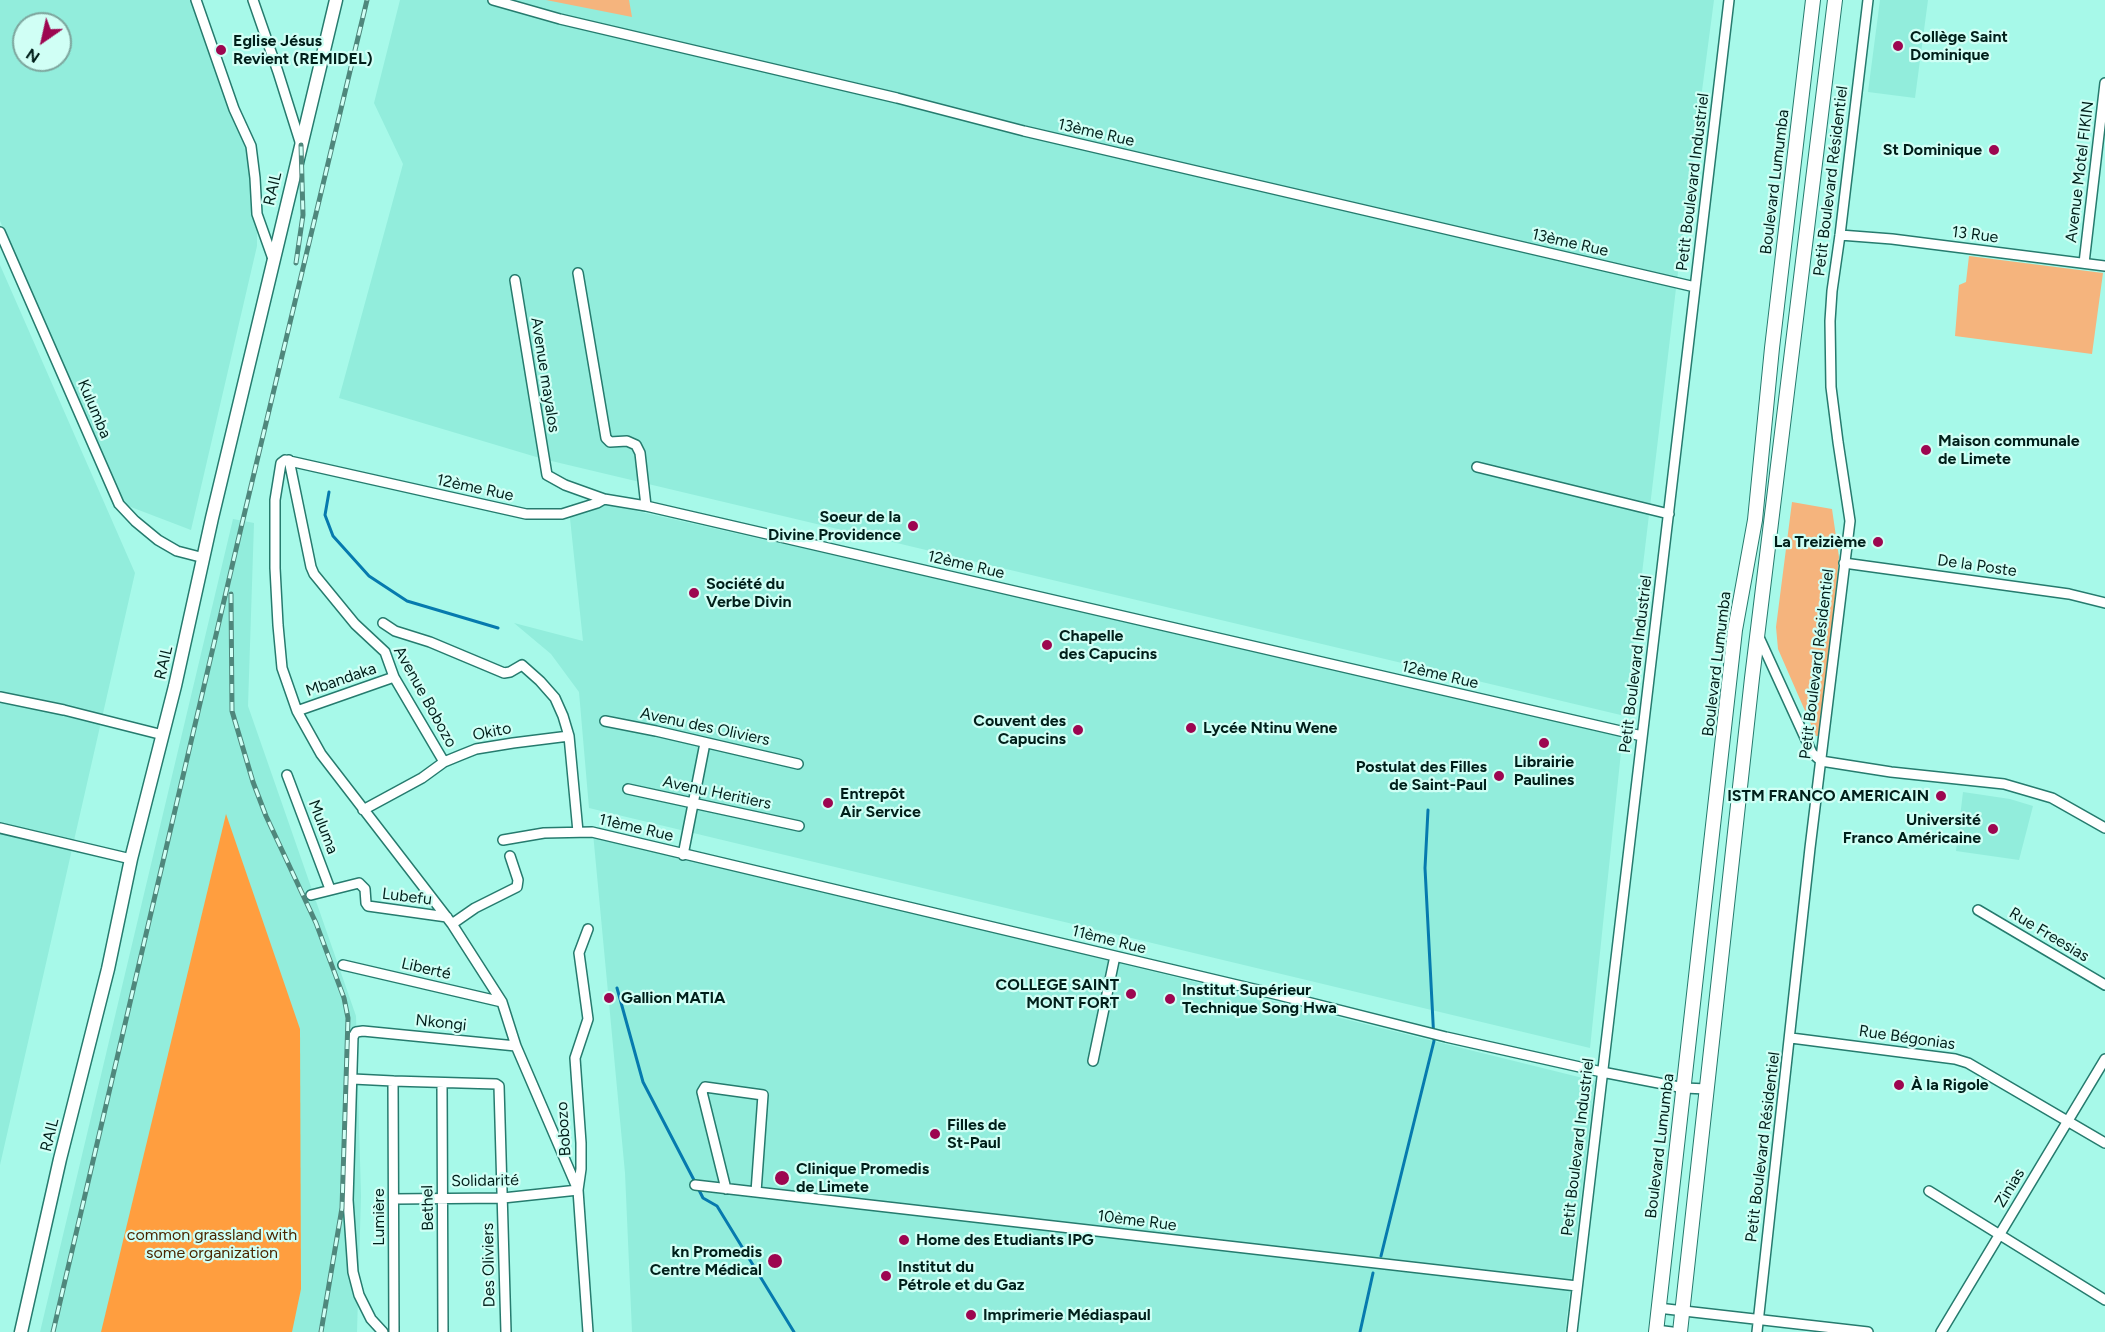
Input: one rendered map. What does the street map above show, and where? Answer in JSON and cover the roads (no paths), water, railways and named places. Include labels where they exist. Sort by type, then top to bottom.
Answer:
[{"type":"highway","name":"Boulevard Lumumba","points":[[1656,1331],[1735,630],[1755,520],[1772,348],[1813,0]]},
{"type":"highway","points":[[1680,1332],[1750,690],[1834,0]]},
{"type":"main road","name":"RAIL","points":[[21,1332],[60,1159],[108,969],[273,259],[336,0]]},
{"type":"street","points":[[196,0],[234,109],[250,146],[257,213],[273,259]]},
{"type":"street","points":[[253,0],[301,145]]},
{"type":"street","name":"13ème Rue","points":[[493,0],[560,19],[897,98],[1024,131],[1695,287]]},
{"type":"street","name":"Petit Boulevard Industriel","points":[[1572,1332],[1729,0]]},
{"type":"street","name":"Petit Boulevard Résidentiel","points":[[1757,1332],[1850,521],[1831,387],[1830,321],[1868,0]]},
{"type":"street","name":"Avenue Motel FIKIN","points":[[2084,264],[2105,83]]},
{"type":"street","name":"Kulumba","points":[[0,232],[119,504],[158,540],[177,551],[204,558]]},
{"type":"street","name":"13 Rue","points":[[1840,235],[1892,239],[2105,266]]},
{"type":"street","points":[[578,273],[606,438],[610,442],[627,441],[636,445],[646,506]]},
{"type":"street","name":"Avenue mayalos","points":[[515,279],[547,475],[566,485],[604,499]]},
{"type":"street","points":[[287,460],[281,463],[275,500],[275,568],[282,668],[297,711],[321,754],[450,920],[502,1002],[516,1046],[578,1190]]},
{"type":"street","name":"12ème Rue","points":[[287,460],[526,514],[562,514],[604,499],[646,506],[1642,736]]},
{"type":"street","name":"Avenue Bobozo","points":[[287,460],[311,567],[333,599],[355,624],[385,652],[394,677],[444,762]]},
{"type":"street","points":[[1477,467],[1669,514]]},
{"type":"street","name":"De la Poste","points":[[1844,563],[2057,592],[2105,603]]},
{"type":"street","name":"Avenue Bobozo","points":[[383,624],[395,631],[430,642],[504,672],[510,672],[519,666],[526,667],[555,698],[569,736]]},
{"type":"street","points":[[1758,635],[1816,759],[1891,771],[2004,784],[2052,798],[2105,828]]},
{"type":"street","name":"Mbandaka","points":[[297,711],[394,677]]},
{"type":"street","points":[[0,697],[64,710],[163,735]]},
{"type":"street","name":"Avenu des Oliviers","points":[[605,721],[798,764]]},
{"type":"street","points":[[569,736],[578,832]]},
{"type":"street","name":"Okito","points":[[363,810],[422,778],[444,762],[476,749],[569,736]]},
{"type":"street","points":[[682,855],[705,743]]},
{"type":"street","name":"Muluma","points":[[287,775],[330,889]]},
{"type":"street","name":"Avenu Heritiers","points":[[628,789],[799,826]]},
{"type":"street","points":[[0,828],[132,859]]},
{"type":"street","name":"11ème Rue","points":[[503,840],[544,833],[592,832],[1446,1037],[1602,1072],[1684,1088],[1707,1089]]},
{"type":"street","points":[[450,920],[517,887],[518,880],[510,856]]},
{"type":"street","name":"Lubefu","points":[[311,895],[358,883],[364,889],[368,906],[450,920]]},
{"type":"street","name":"Rue Freesias","points":[[1978,909],[2105,985]]},
{"type":"street","name":"Bobozo","points":[[588,929],[579,953],[588,1013],[575,1058],[581,1143],[578,1190],[588,1332]]},
{"type":"street","points":[[1094,1061],[1115,956]]},
{"type":"street","name":"Liberté","points":[[343,965],[502,1002]]},
{"type":"street","name":"Nkongi","points":[[352,1079],[353,1037],[356,1032],[516,1046]]},
{"type":"street","name":"Rue Bégonias","points":[[1791,1038],[1955,1059],[1968,1063],[2105,1143]]},
{"type":"street","name":"Zinias","points":[[1941,1332],[2105,1059]]},
{"type":"street","points":[[382,1332],[371,1319],[359,1295],[353,1272],[348,1200],[352,1079],[496,1084],[499,1086],[503,1198]]},
{"type":"street","name":"Lumière","points":[[393,1081],[394,1332]]},
{"type":"street","name":"Bethel","points":[[441,1083],[443,1332]]},
{"type":"street","points":[[726,1189],[702,1092],[705,1087],[763,1095],[756,1192]]},
{"type":"street","name":"10ème Rue","points":[[694,1185],[1577,1286]]},
{"type":"street","name":"Solidarité","points":[[394,1199],[503,1198],[578,1190]]},
{"type":"street","points":[[1929,1191],[2105,1300]]},
{"type":"street","name":"Des Oliviers","points":[[503,1198],[506,1332]]},
{"type":"street","points":[[1658,1308],[1868,1332]]},
{"type":"street","points":[[1656,1331],[1672,1332]]},
{"type":"waterway","points":[[329,492],[325,515],[333,536],[369,576],[407,601],[498,628]]},
{"type":"waterway","points":[[1381,1256],[1434,1041],[1425,868],[1428,810]]},
{"type":"waterway","points":[[617,988],[643,1082],[695,1182]]},
{"type":"waterway","points":[[698,1188],[703,1198],[717,1206],[794,1332]]},
{"type":"waterway","points":[[1360,1332],[1373,1273]]},
{"type":"railway","points":[[53,1332],[367,0]]},
{"type":"railway","points":[[296,263],[303,215],[301,145]]},
{"type":"railway","points":[[231,594],[232,711],[253,782],[266,816],[316,923],[344,998],[348,1018],[342,1208],[321,1332]]},
{"type":"place","name":"Collège Saint Dominique","points":[[1898,46]]},
{"type":"place","name":"Eglise Jésus Revient (REMIDEL)","points":[[221,50]]},
{"type":"place","name":"St Dominique","points":[[1994,150]]},
{"type":"place","name":"Maison communale de Limete","points":[[1926,450]]},
{"type":"place","name":"Soeur de la Divine Providence","points":[[913,526]]},
{"type":"place","name":"La Treizième","points":[[1878,542]]},
{"type":"place","name":"Société du Verbe Divin","points":[[694,593]]},
{"type":"place","name":"Chapelle des Capucins","points":[[1047,645]]},
{"type":"place","name":"Lycée Ntinu Wene","points":[[1191,728]]},
{"type":"place","name":"Couvent des Capucins","points":[[1078,730]]},
{"type":"place","name":"Librairie Paulines","points":[[1544,743]]},
{"type":"place","name":"Postulat des Filles de Saint-Paul","points":[[1499,776]]},
{"type":"place","name":"ISTM FRANCO AMERICAIN","points":[[1941,796]]},
{"type":"place","name":"Entrepôt Air Service","points":[[828,803]]},
{"type":"place","name":"Université Franco Américaine","points":[[1993,829]]},
{"type":"place","name":"COLLEGE SAINT MONT FORT","points":[[1131,994]]},
{"type":"place","name":"Gallion MATIA","points":[[609,998]]},
{"type":"place","name":"Institut Supérieur Technique Song Hwa","points":[[1170,999]]},
{"type":"place","name":"À la Rigole","points":[[1899,1085]]},
{"type":"place","name":"Filles de St-Paul","points":[[935,1134]]},
{"type":"place","name":"Clinique Promedis de Limete","points":[[782,1178]]},
{"type":"place","name":"Home des Etudiants IPG","points":[[904,1240]]},
{"type":"place","name":"kn Promedis Centre Médical","points":[[775,1261]]},
{"type":"place","name":"Institut du Pétrole et du Gaz","points":[[886,1276]]},
{"type":"place","name":"Imprimerie Médiaspaul","points":[[971,1315]]},
{"type":"park label","name":"common grassland with some organization","points":[[212,1244]]}]
